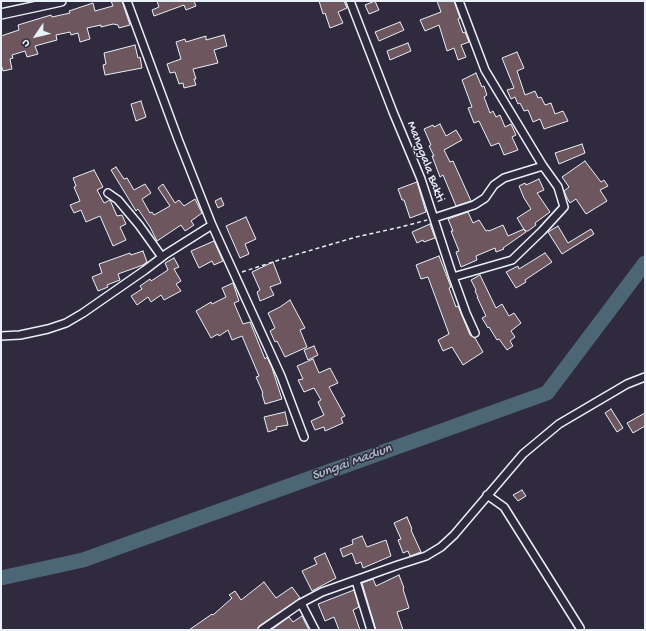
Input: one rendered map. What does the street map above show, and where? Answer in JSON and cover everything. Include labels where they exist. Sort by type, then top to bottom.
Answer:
[{"type":"street","points":[[1,14],[61,1]]},
{"type":"street","points":[[127,1],[178,139],[212,225],[281,376],[304,437]]},
{"type":"street","name":"Manggala Bakti","points":[[350,1],[421,179],[453,277],[466,313],[476,333]]},
{"type":"street","points":[[453,277],[512,260],[561,212],[564,207],[558,187],[543,166],[485,70],[459,1]]},
{"type":"street","points":[[434,218],[474,205],[485,198],[494,185],[504,178],[543,166]]},
{"type":"street","points":[[108,193],[118,200],[139,225],[162,257]]},
{"type":"street","points":[[1,336],[20,335],[48,329],[66,323],[113,293],[162,257],[212,225]]},
{"type":"street","points":[[262,630],[301,603],[322,592],[426,556],[436,550],[454,535],[523,454],[559,424],[627,384],[645,377]]},
{"type":"street","points":[[487,495],[504,507],[580,628]]},
{"type":"street","points":[[356,581],[371,630]]},
{"type":"street","points":[[301,603],[315,630]]},
{"type":"path","points":[[235,274],[356,237],[434,218]]},
{"type":"building","points":[[111,1],[122,1],[130,25],[119,28],[118,25],[113,24],[87,28],[90,39],[80,42],[78,33],[71,35],[70,32],[56,35],[57,40],[35,46],[38,54],[27,57],[25,51],[12,55],[13,58],[10,59],[12,69],[3,71],[1,64],[1,36],[19,30],[18,25],[51,15],[52,17],[70,13],[69,11],[93,3],[95,11],[113,6]]},
{"type":"building","points":[[157,1],[194,1],[196,6],[186,10],[184,5],[154,16],[152,10],[159,7]]},
{"type":"building","points":[[319,1],[344,1],[347,8],[338,12],[343,23],[330,28],[325,13],[323,14]]},
{"type":"building","points":[[375,1],[379,10],[369,14],[365,5]]},
{"type":"building","points":[[437,1],[454,1],[463,33],[465,32],[469,42],[461,45],[466,57],[458,60],[454,48],[447,51],[439,25],[425,31],[420,20],[441,12]]},
{"type":"building","points":[[400,22],[404,30],[379,41],[375,32]]},
{"type":"building","points":[[224,35],[227,46],[214,50],[218,63],[193,69],[196,85],[184,88],[183,83],[179,84],[175,72],[170,73],[167,64],[181,59],[176,42],[185,39],[186,42],[206,36],[206,40]]},
{"type":"building","points":[[408,43],[411,51],[390,60],[387,51]]},
{"type":"building","points":[[135,45],[138,58],[140,57],[142,68],[105,75],[103,65],[106,64],[104,53]]},
{"type":"building","points":[[517,52],[524,68],[517,71],[525,95],[535,91],[538,98],[541,97],[545,105],[551,103],[555,114],[563,111],[568,121],[544,129],[540,119],[533,122],[528,110],[524,111],[520,103],[518,104],[515,97],[511,99],[507,90],[514,88],[502,58]]},
{"type":"building","points":[[476,73],[482,87],[484,86],[487,95],[484,97],[490,113],[493,111],[496,117],[500,115],[505,127],[511,124],[516,135],[512,137],[518,150],[504,155],[499,143],[491,146],[479,121],[474,123],[468,108],[472,107],[462,80]]},
{"type":"building","points":[[141,101],[146,117],[136,121],[131,104]]},
{"type":"building","points":[[440,124],[446,136],[456,130],[462,140],[444,150],[450,162],[453,161],[471,201],[456,206],[443,175],[440,177],[432,156],[434,156],[429,146],[431,145],[424,129]]},
{"type":"building","points":[[582,144],[585,153],[559,164],[555,153]]},
{"type":"building","points":[[585,161],[601,182],[604,180],[608,186],[600,190],[607,201],[586,214],[576,199],[570,203],[564,191],[569,187],[562,177]]},
{"type":"building","points":[[116,167],[124,179],[127,178],[134,190],[145,184],[151,193],[142,199],[150,213],[152,212],[154,215],[170,206],[158,188],[163,184],[175,203],[179,200],[184,206],[195,199],[202,213],[191,221],[194,225],[185,231],[181,225],[157,241],[150,227],[138,209],[136,211],[111,170]]},
{"type":"building","points":[[94,170],[103,187],[97,190],[104,203],[110,200],[117,216],[122,215],[126,224],[120,227],[126,240],[113,246],[100,216],[86,222],[81,210],[74,213],[70,205],[80,201],[74,187],[76,186],[73,178]]},
{"type":"building","points":[[539,179],[544,190],[537,193],[550,212],[535,223],[536,225],[528,231],[525,231],[517,218],[531,209],[519,186],[525,183],[526,185]]},
{"type":"building","points":[[417,182],[426,212],[410,218],[404,200],[402,200],[398,189]]},
{"type":"building","points":[[221,198],[224,205],[218,208],[215,201]]},
{"type":"building","points":[[468,212],[473,223],[479,220],[486,231],[503,225],[508,236],[524,229],[526,232],[503,248],[504,249],[496,252],[495,248],[476,256],[477,260],[461,267],[456,252],[459,251],[448,219]]},
{"type":"building","points":[[246,217],[256,239],[245,244],[249,254],[240,258],[226,226]]},
{"type":"building","points":[[430,224],[435,238],[424,242],[423,240],[417,243],[412,232]]},
{"type":"building","points":[[558,226],[568,243],[591,229],[594,234],[562,254],[548,232]]},
{"type":"building","points":[[214,241],[223,261],[214,265],[212,261],[199,268],[191,251]]},
{"type":"building","points":[[143,251],[147,262],[143,265],[118,274],[120,280],[107,285],[108,287],[98,291],[92,277],[102,273],[99,264],[130,253],[131,255]]},
{"type":"building","points":[[545,253],[552,262],[525,280],[526,282],[516,288],[506,272],[518,266],[519,269]]},
{"type":"building","points":[[439,256],[451,287],[449,288],[456,307],[458,306],[470,335],[475,338],[483,352],[463,365],[452,347],[443,351],[438,340],[449,334],[428,277],[421,279],[416,265]]},
{"type":"building","points":[[174,258],[179,267],[174,269],[181,281],[176,284],[181,291],[164,300],[161,295],[151,302],[148,297],[137,305],[131,296],[142,289],[140,286],[168,270],[165,263]]},
{"type":"building","points":[[273,262],[281,283],[270,287],[274,295],[260,301],[257,292],[260,290],[252,272]]},
{"type":"building","points":[[480,275],[496,308],[502,304],[509,316],[514,313],[521,323],[511,331],[515,337],[510,341],[513,346],[507,350],[499,339],[497,340],[482,318],[486,316],[471,280]]},
{"type":"building","points":[[233,283],[239,301],[234,303],[243,324],[250,322],[265,359],[267,357],[272,368],[282,399],[265,404],[263,393],[256,377],[259,376],[242,336],[232,340],[228,330],[219,336],[218,334],[211,338],[196,311],[211,302],[212,304],[226,297],[222,288]]},
{"type":"building","points":[[290,300],[305,328],[300,330],[307,347],[285,357],[270,331],[275,328],[268,313]]},
{"type":"building","points":[[314,346],[318,355],[308,360],[304,350]]},
{"type":"building","points":[[313,359],[319,373],[330,368],[338,383],[329,387],[345,416],[341,418],[343,423],[325,431],[324,427],[315,430],[311,421],[324,415],[318,402],[321,400],[314,388],[304,392],[298,380],[303,379],[297,366]]},
{"type":"building","points":[[611,409],[623,428],[617,432],[605,413]]},
{"type":"building","points":[[285,412],[288,425],[276,427],[277,429],[268,432],[264,417]]},
{"type":"building","points":[[645,413],[645,426],[633,433],[627,423]]},
{"type":"building","points":[[522,490],[526,496],[518,501],[513,495]]},
{"type":"building","points":[[407,517],[421,552],[410,556],[408,551],[403,553],[398,540],[401,539],[394,523]]},
{"type":"building","points":[[362,536],[367,547],[386,540],[391,556],[363,568],[361,562],[356,564],[352,553],[343,557],[340,549],[353,544],[352,540]]},
{"type":"building","points":[[325,553],[336,578],[312,591],[302,571],[317,564],[314,558]]},
{"type":"building","points":[[399,575],[409,608],[397,612],[403,630],[376,630],[362,583],[373,579],[376,586]]},
{"type":"building","points":[[264,582],[276,598],[292,587],[300,598],[259,626],[257,630],[189,630],[212,614],[213,615],[232,598],[229,595],[235,591],[241,600]]},
{"type":"building","points":[[354,590],[359,607],[353,610],[360,630],[339,630],[334,617],[325,621],[318,604]]},
{"type":"building","points":[[302,616],[309,630],[271,630],[289,617],[293,622]]},
{"type":"waterway","name":"Sungai Madiun","points":[[1,578],[83,560],[547,393],[645,263]]}]
